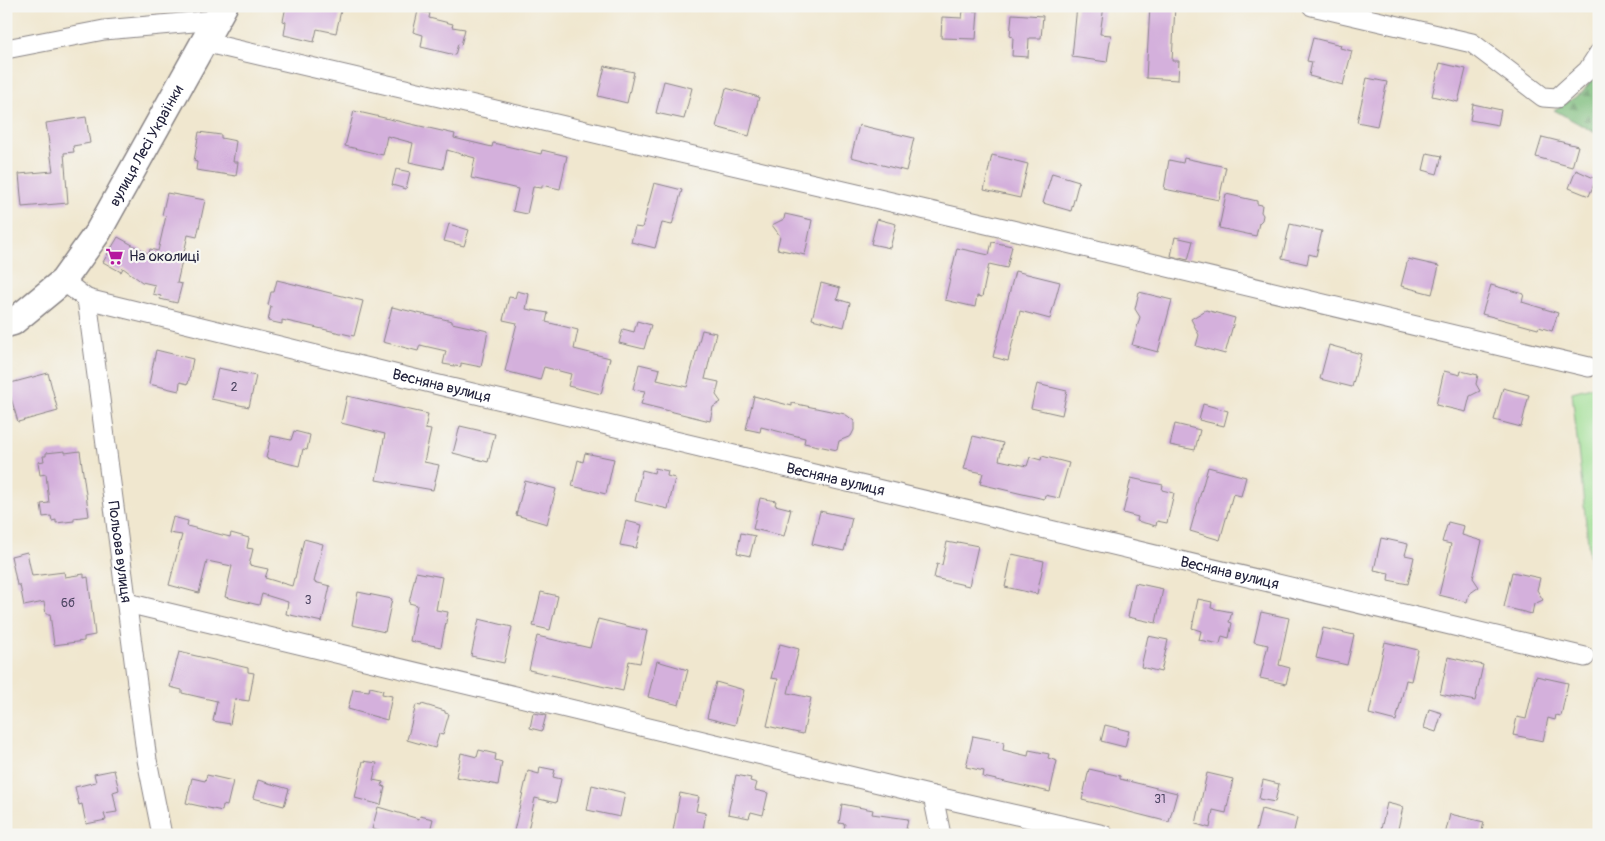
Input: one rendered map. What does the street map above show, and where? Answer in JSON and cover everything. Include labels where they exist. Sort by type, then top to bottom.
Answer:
[{"type":"street","points":[[1312,6],[1472,42],[1543,97],[1557,98],[1588,70],[1599,53]]},
{"type":"street","points":[[6,49],[104,30],[220,13]]},
{"type":"street","name":"вулиця Лесі Українки","points":[[6,324],[13,322],[63,281],[98,232],[220,13]]},
{"type":"street","points":[[203,42],[1589,367]]},
{"type":"street","points":[[63,281],[88,298]]},
{"type":"street","name":"Польова вулиця","points":[[88,298],[147,760],[162,835]]},
{"type":"street","name":"Весняна вулиця","points":[[88,298],[456,390],[1585,657]]},
{"type":"street","points":[[127,603],[933,796],[1104,835]]},
{"type":"street","points":[[933,796],[942,835]]},
{"type":"green space","points":[[1599,70],[1599,135],[1554,110],[1582,93]]},
{"type":"green space","points":[[1599,385],[1599,645],[1572,392]]},
{"type":"building","points":[[286,6],[342,6],[336,33],[317,29],[314,42],[284,35],[286,22],[283,21]]},
{"type":"building","points":[[1077,6],[1104,6],[1100,34],[1111,35],[1107,62],[1072,57]]},
{"type":"building","points":[[1150,6],[1175,6],[1172,61],[1179,61],[1178,80],[1146,78]]},
{"type":"building","points":[[418,11],[430,13],[429,18],[453,24],[452,27],[465,29],[461,45],[458,44],[455,55],[421,47],[423,35],[413,32]]},
{"type":"building","points":[[963,11],[978,11],[976,39],[941,38],[942,17],[962,18]]},
{"type":"building","points":[[1012,14],[1043,16],[1041,38],[1029,38],[1028,57],[1012,56],[1013,37],[1010,36]]},
{"type":"building","points":[[1313,38],[1341,45],[1340,48],[1352,51],[1343,85],[1309,76],[1312,62],[1307,61]]},
{"type":"building","points":[[1440,63],[1466,69],[1458,102],[1432,96]]},
{"type":"building","points":[[605,66],[634,72],[627,103],[598,96]]},
{"type":"building","points":[[1367,78],[1387,82],[1377,126],[1357,122]]},
{"type":"building","points":[[664,81],[692,88],[684,119],[656,113]]},
{"type":"building","points":[[726,88],[759,97],[749,136],[716,127]]},
{"type":"building","points":[[1473,104],[1501,110],[1498,125],[1470,120]]},
{"type":"building","points":[[354,111],[455,134],[454,138],[492,147],[493,143],[541,154],[542,150],[567,156],[560,189],[542,185],[542,188],[533,187],[527,214],[513,211],[518,189],[471,178],[475,158],[447,150],[443,169],[409,162],[413,143],[387,136],[383,155],[345,146]]},
{"type":"building","points":[[86,117],[90,143],[73,146],[74,152],[64,153],[68,203],[22,207],[19,174],[53,171],[46,123]]},
{"type":"building","points":[[859,125],[914,138],[906,171],[851,157]]},
{"type":"building","points":[[199,132],[221,135],[221,138],[236,141],[233,162],[238,162],[236,176],[196,170],[197,162],[194,161]]},
{"type":"building","points":[[1542,137],[1578,146],[1572,167],[1536,157]]},
{"type":"building","points":[[1427,153],[1442,156],[1437,174],[1423,170]]},
{"type":"building","points":[[992,155],[1028,164],[1020,198],[984,190]]},
{"type":"building","points":[[1184,158],[1226,167],[1219,200],[1164,189],[1169,160],[1183,163]]},
{"type":"building","points":[[396,169],[410,172],[406,189],[392,185]]},
{"type":"building","points":[[1576,170],[1596,179],[1589,196],[1569,188]]},
{"type":"building","points":[[1052,173],[1079,181],[1071,211],[1043,203]]},
{"type":"building","points":[[654,183],[682,190],[672,225],[662,223],[655,248],[631,242],[635,227],[642,228]]},
{"type":"building","points":[[167,193],[205,200],[197,237],[188,235],[177,283],[182,284],[177,303],[160,299],[161,296],[153,294],[155,285],[142,282],[123,268],[121,272],[103,262],[118,237],[149,254],[150,249],[158,251],[166,216],[162,215]]},
{"type":"building","points":[[1226,194],[1257,201],[1257,204],[1262,205],[1261,212],[1263,215],[1256,236],[1219,228]]},
{"type":"building","points":[[785,214],[812,220],[805,255],[777,249],[780,236],[772,225],[784,219]]},
{"type":"building","points":[[877,219],[896,224],[890,248],[871,244]]},
{"type":"building","points":[[449,224],[469,230],[464,246],[444,241]]},
{"type":"building","points":[[1290,224],[1322,231],[1316,256],[1309,254],[1307,264],[1282,258]]},
{"type":"building","points":[[1175,237],[1193,241],[1188,260],[1171,256]]},
{"type":"building","points":[[992,242],[1012,246],[1007,268],[989,264],[982,297],[977,296],[975,307],[945,300],[957,248],[989,255]]},
{"type":"building","points":[[1408,259],[1439,266],[1432,294],[1401,286]]},
{"type":"building","points":[[1015,271],[1060,282],[1050,319],[1020,311],[1008,361],[993,357]]},
{"type":"building","points":[[277,280],[363,301],[354,336],[282,320],[282,324],[268,321],[271,306],[268,305],[271,292],[274,292]]},
{"type":"building","points":[[821,283],[840,288],[837,299],[850,303],[844,327],[812,319]]},
{"type":"building","points":[[1491,285],[1524,294],[1522,302],[1558,313],[1552,331],[1482,314]]},
{"type":"building","points":[[517,291],[529,294],[526,309],[548,313],[546,322],[578,330],[574,349],[610,358],[601,394],[568,386],[571,374],[544,367],[540,380],[505,371],[517,323],[503,320],[509,297],[515,298]]},
{"type":"building","points":[[1139,292],[1172,300],[1158,352],[1132,345],[1140,317],[1135,309]]},
{"type":"building","points":[[392,307],[488,331],[481,367],[461,363],[461,367],[443,364],[446,351],[420,345],[418,351],[383,342]]},
{"type":"building","points":[[1206,310],[1235,318],[1225,354],[1196,346],[1199,335],[1191,319]]},
{"type":"building","points":[[637,321],[651,325],[644,349],[619,343],[623,329],[634,332]]},
{"type":"building","points":[[702,330],[716,333],[705,379],[719,382],[716,395],[721,402],[713,407],[710,421],[641,404],[645,391],[633,389],[639,364],[660,369],[657,380],[687,387]]},
{"type":"building","points":[[1329,345],[1361,354],[1352,387],[1320,379]]},
{"type":"building","points":[[156,350],[193,359],[188,384],[180,382],[179,391],[149,384]]},
{"type":"building","points":[[218,368],[256,376],[249,407],[211,399]]},
{"type":"building","points":[[1444,371],[1460,375],[1461,371],[1478,375],[1476,384],[1480,391],[1470,396],[1466,412],[1436,405]]},
{"type":"building","points":[[48,373],[58,411],[18,422],[7,384]]},
{"type":"building","points":[[1037,384],[1067,391],[1062,415],[1031,408]]},
{"type":"building","points":[[1503,388],[1529,395],[1521,427],[1494,420]]},
{"type":"building","points":[[347,396],[428,414],[425,429],[431,430],[424,462],[439,465],[433,490],[376,480],[385,434],[341,423]]},
{"type":"building","points":[[754,396],[792,406],[792,403],[845,414],[854,421],[854,430],[851,436],[839,441],[837,450],[804,443],[805,438],[761,427],[760,432],[746,429]]},
{"type":"building","points":[[1203,404],[1228,411],[1224,426],[1199,420]]},
{"type":"building","points":[[1175,424],[1200,430],[1195,450],[1170,445]]},
{"type":"building","points":[[460,426],[495,434],[488,462],[453,453]]},
{"type":"building","points":[[294,431],[310,435],[307,450],[303,449],[299,466],[266,458],[271,436],[291,440]]},
{"type":"building","points":[[973,436],[1003,443],[999,460],[1027,466],[1030,457],[1041,460],[1042,456],[1069,463],[1059,498],[1045,495],[1044,499],[980,484],[983,473],[964,469]]},
{"type":"building","points":[[65,451],[65,453],[80,451],[89,516],[74,518],[74,521],[56,523],[56,520],[52,521],[51,516],[43,517],[41,504],[49,503],[46,474],[40,475],[38,462],[44,461],[43,456],[46,456],[46,453]]},
{"type":"building","points":[[585,453],[614,459],[606,494],[572,486],[578,460],[583,462]]},
{"type":"building","points":[[1208,467],[1246,477],[1241,496],[1233,494],[1220,540],[1190,531]]},
{"type":"building","points":[[655,468],[668,471],[667,476],[675,478],[668,509],[635,501],[642,470],[654,473]]},
{"type":"building","points":[[1131,478],[1163,485],[1162,490],[1174,493],[1167,523],[1157,521],[1156,526],[1137,521],[1138,517],[1123,513]]},
{"type":"building","points":[[525,481],[556,489],[547,524],[516,515]]},
{"type":"building","points":[[760,498],[776,501],[775,505],[791,509],[784,536],[753,529]]},
{"type":"building","points":[[820,511],[852,518],[844,551],[812,544]]},
{"type":"building","points":[[173,517],[188,521],[187,526],[230,537],[231,533],[249,538],[247,548],[253,549],[249,565],[268,569],[265,578],[292,586],[304,539],[323,544],[314,582],[330,586],[322,622],[286,614],[288,602],[262,594],[259,605],[225,597],[232,566],[207,561],[199,593],[169,585],[182,535],[169,533]]},
{"type":"building","points":[[626,521],[642,525],[636,548],[620,545]]},
{"type":"building","points":[[1448,522],[1464,526],[1462,535],[1482,541],[1473,578],[1479,587],[1469,594],[1467,602],[1439,595],[1451,544],[1442,542]]},
{"type":"building","points":[[741,533],[755,536],[750,556],[737,553]]},
{"type":"building","points":[[1381,538],[1408,544],[1405,555],[1414,557],[1408,584],[1388,580],[1389,573],[1374,570]]},
{"type":"building","points":[[947,542],[978,546],[969,586],[934,578],[937,564],[942,565]]},
{"type":"building","points":[[27,552],[32,576],[64,572],[65,577],[84,574],[84,578],[88,577],[95,635],[84,637],[84,641],[54,645],[50,614],[46,614],[44,602],[24,606],[20,585],[17,585],[11,556]]},
{"type":"building","points":[[1012,554],[1044,561],[1037,594],[1005,587]]},
{"type":"building","points":[[416,572],[442,577],[436,610],[448,612],[441,647],[410,641],[417,605],[409,603]]},
{"type":"building","points":[[1512,572],[1540,578],[1537,590],[1543,600],[1534,604],[1532,614],[1504,607]]},
{"type":"building","points":[[1135,583],[1163,589],[1156,623],[1128,617]]},
{"type":"building","points":[[358,592],[392,599],[385,632],[352,625]]},
{"type":"building","points":[[541,592],[558,596],[550,630],[533,626]]},
{"type":"building","points":[[1198,599],[1212,602],[1211,608],[1232,612],[1229,622],[1232,623],[1229,638],[1222,636],[1220,644],[1199,640],[1201,631],[1192,628]]},
{"type":"building","points":[[1261,612],[1289,618],[1279,665],[1290,668],[1286,684],[1260,678],[1268,645],[1254,642]]},
{"type":"building","points":[[479,619],[512,627],[504,663],[471,656]]},
{"type":"building","points":[[598,619],[647,631],[640,663],[629,661],[623,691],[529,670],[537,636],[590,648]]},
{"type":"building","points":[[1323,628],[1354,635],[1347,665],[1316,658]]},
{"type":"building","points":[[1148,636],[1168,640],[1161,672],[1141,667]]},
{"type":"building","points":[[1385,642],[1418,650],[1411,681],[1406,680],[1396,721],[1369,714]]},
{"type":"building","points":[[780,644],[799,649],[788,693],[811,698],[803,734],[767,726],[778,679],[771,678]]},
{"type":"building","points":[[179,652],[248,668],[248,672],[254,673],[249,701],[235,699],[230,724],[213,721],[217,701],[182,693],[182,690],[170,687]]},
{"type":"building","points":[[1448,657],[1483,665],[1475,701],[1440,694]]},
{"type":"building","points":[[657,661],[688,670],[679,705],[648,697]]},
{"type":"building","points":[[1536,676],[1568,683],[1561,716],[1556,715],[1555,720],[1548,718],[1543,741],[1513,735],[1517,717],[1526,719]]},
{"type":"building","points":[[716,682],[744,690],[735,725],[707,718]]},
{"type":"building","points":[[370,687],[383,690],[382,694],[392,696],[387,720],[348,709],[353,689],[369,691]]},
{"type":"building","points":[[422,704],[449,714],[443,735],[439,734],[435,748],[407,740],[416,705],[421,706]]},
{"type":"building","points":[[1429,709],[1442,713],[1436,732],[1424,728]]},
{"type":"building","points":[[533,713],[546,715],[542,731],[530,728]]},
{"type":"building","points":[[1105,725],[1129,731],[1125,747],[1101,741]]},
{"type":"building","points":[[973,736],[1004,742],[1003,750],[1028,756],[1029,750],[1049,754],[1048,758],[1057,761],[1050,792],[983,777],[984,771],[966,767]]},
{"type":"building","points":[[479,750],[496,754],[495,760],[502,762],[498,785],[456,777],[461,753],[477,757]]},
{"type":"building","points":[[363,761],[377,763],[373,780],[383,782],[382,786],[385,787],[381,805],[355,798]]},
{"type":"building","points":[[540,767],[555,770],[553,777],[561,779],[556,803],[535,798],[527,835],[513,835],[528,771],[539,774]]},
{"type":"building","points":[[1089,769],[1177,793],[1169,822],[1082,800]]},
{"type":"building","points":[[114,770],[119,790],[113,792],[117,812],[104,814],[106,820],[86,824],[82,804],[79,805],[75,787],[96,782],[94,774]]},
{"type":"building","points":[[1207,773],[1233,779],[1226,813],[1213,810],[1210,828],[1196,824]]},
{"type":"building","points":[[207,775],[233,781],[227,806],[223,805],[222,811],[186,803],[192,778],[205,781]]},
{"type":"building","points":[[736,775],[751,778],[750,781],[757,783],[755,790],[768,793],[763,815],[751,812],[749,818],[728,814]]},
{"type":"building","points":[[258,780],[289,789],[284,806],[253,798]]},
{"type":"building","points":[[1263,780],[1279,784],[1275,802],[1259,799]]},
{"type":"building","points":[[592,785],[625,793],[620,817],[587,810]]},
{"type":"building","points":[[680,793],[699,797],[696,811],[706,813],[702,835],[673,831]]},
{"type":"building","points":[[1387,803],[1403,807],[1397,833],[1381,829]]},
{"type":"building","points":[[842,804],[873,810],[872,814],[908,819],[905,835],[843,835],[845,824],[839,823]]},
{"type":"building","points":[[378,807],[419,819],[420,816],[433,819],[429,835],[393,835],[372,829]]},
{"type":"building","points":[[1261,809],[1297,818],[1293,835],[1255,835]]},
{"type":"building","points":[[1450,814],[1484,822],[1481,835],[1445,835]]},
{"type":"place","name":"На околиці","points":[[115,256]]}]
